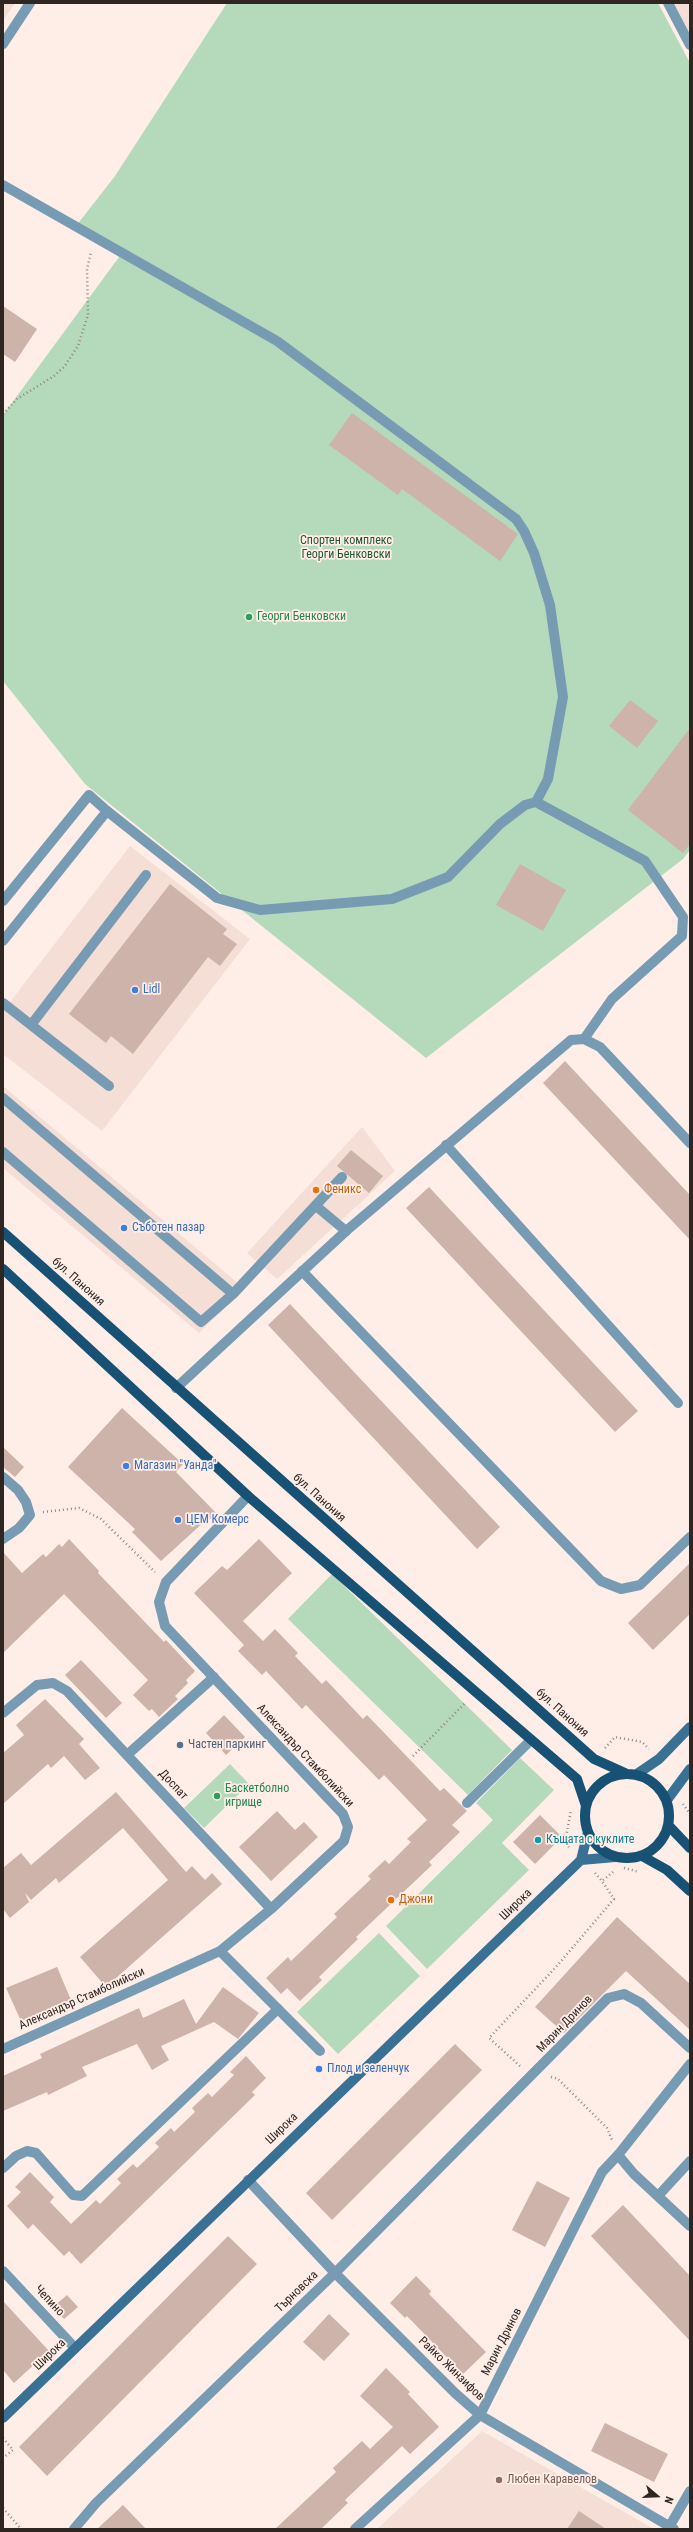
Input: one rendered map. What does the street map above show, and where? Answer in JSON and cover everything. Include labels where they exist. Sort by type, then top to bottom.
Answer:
[{"type":"main road","name":"бул. Панония","points":[[3,1232],[176,1388],[594,1759],[625,1773]]},
{"type":"main road","name":"бул. Панония","points":[[3,1269],[248,1496],[577,1779],[586,1806],[585,1823],[588,1832],[598,1847],[615,1857]]},
{"type":"main road","points":[[637,1774],[659,1759],[690,1727]]},
{"type":"main road","points":[[667,1800],[690,1769]]},
{"type":"main road","name":"бул. Панония","points":[[586,1806],[596,1787],[614,1775],[625,1773],[637,1774],[655,1783],[667,1800],[670,1813],[668,1826],[659,1844],[642,1856]]},
{"type":"main road","points":[[668,1826],[690,1848]]},
{"type":"main road","points":[[588,1832],[581,1860],[642,1856],[667,1870],[690,1891]]},
{"type":"main road","name":"Широка","points":[[3,2418],[581,1860]]},
{"type":"street","points":[[3,44],[30,3]]},
{"type":"street","points":[[668,3],[690,44]]},
{"type":"street","points":[[3,185],[278,341],[516,519],[524,530],[534,553],[550,605],[563,697],[548,779],[536,802]]},
{"type":"street","points":[[3,901],[89,795],[217,898],[260,910],[392,899],[448,877],[500,824],[525,805],[536,802],[645,861],[683,917],[682,936],[612,999],[584,1039]]},
{"type":"street","points":[[3,941],[107,811]]},
{"type":"street","points":[[31,1025],[146,875]]},
{"type":"street","points":[[3,1003],[109,1086]]},
{"type":"street","points":[[176,1388],[346,1231],[571,1040],[584,1039],[600,1047],[690,1144]]},
{"type":"street","points":[[3,1098],[233,1294]]},
{"type":"street","points":[[446,1145],[678,1403]]},
{"type":"street","points":[[3,1152],[198,1321],[204,1322],[233,1294],[342,1177]]},
{"type":"street","points":[[316,1206],[346,1231]]},
{"type":"street","points":[[302,1271],[601,1581],[620,1589],[640,1585],[690,1536]]},
{"type":"street","points":[[3,1476],[18,1490],[26,1502],[30,1515],[19,1528],[3,1539]]},
{"type":"street","name":"Александър Стамболийски","points":[[3,2049],[220,1951],[271,1909],[332,1854],[344,1840],[348,1827],[343,1814],[165,1626],[159,1602],[166,1582],[248,1496]]},
{"type":"street","points":[[127,1755],[214,1677]]},
{"type":"street","name":"Доспат","points":[[3,1713],[37,1685],[53,1683],[67,1691],[271,1909]]},
{"type":"street","points":[[467,1803],[531,1740]]},
{"type":"street","points":[[220,1951],[320,2051]]},
{"type":"street","name":"Марин Дринов","points":[[537,2072],[608,1998],[624,1994],[640,2003],[690,2048]]},
{"type":"street","points":[[3,2168],[16,2156],[27,2151],[36,2153],[73,2195],[82,2196],[278,2009]]},
{"type":"street","name":"Марин Дринов","points":[[354,2529],[480,2415],[602,2172],[618,2155],[690,2064]]},
{"type":"street","name":"Търновска","points":[[74,2529],[96,2503],[335,2273],[537,2072]]},
{"type":"street","points":[[618,2155],[634,2174],[690,2226]]},
{"type":"street","points":[[658,2196],[690,2161]]},
{"type":"street","name":"Райко Жинзифов","points":[[248,2180],[335,2273],[455,2393],[480,2415],[670,2528]]},
{"type":"street","name":"Чепино","points":[[3,2271],[75,2348]]},
{"type":"street","points":[[670,2528],[690,2492]]},
{"type":"path","points":[[3,414],[17,399],[54,376],[64,367],[78,346],[88,315],[87,269],[95,237]]},
{"type":"path","points":[[30,1515],[58,1509],[80,1508],[101,1520],[166,1582]]},
{"type":"path","points":[[412,1756],[477,1692]]},
{"type":"path","points":[[594,1759],[616,1737],[642,1742],[659,1759]]},
{"type":"path","points":[[572,1808],[565,1843],[602,1881],[614,1899],[556,1967],[489,2038],[517,2066],[558,2079],[607,2128],[618,2155]]},
{"type":"path","points":[[620,1867],[643,1874]]},
{"type":"path","points":[[602,1881],[614,1872]]},
{"type":"path","points":[[3,2438],[13,2450],[3,2458]]},
{"type":"path","points":[[3,2508],[21,2529]]},
{"type":"shaded area","points":[[3,3],[15,3],[3,21]]},
{"type":"shaded area","points":[[668,3],[690,3],[690,45]]},
{"type":"shaded area","points":[[130,846],[250,939],[102,1131],[3,1054],[3,1011]]},
{"type":"shaded area","name":"Съботен пазар","points":[[3,1086],[245,1289],[199,1333],[3,1168]]},
{"type":"shaded area","points":[[362,1127],[395,1171],[277,1279],[247,1253]]},
{"type":"shaded area","name":"Любен Каравелов","points":[[482,2431],[654,2529],[377,2529]]},
{"type":"green space","name":"Спортен комплекс Георги Бенковски","points":[[227,3],[658,3],[690,63],[690,850],[683,859],[426,1058],[85,784],[3,681],[3,415],[122,253],[76,226],[115,176]]},
{"type":"green space","points":[[332,1574],[512,1750],[468,1795],[288,1619]]},
{"type":"green space","points":[[520,1758],[554,1790],[502,1843],[529,1870],[427,1969],[386,1926],[493,1820],[476,1803]]},
{"type":"green space","name":"Баскетболно игрище","points":[[230,1764],[249,1784],[204,1828],[184,1808]]},
{"type":"green space","points":[[379,1933],[420,1976],[338,2054],[297,2012]]},
{"type":"building","points":[[3,306],[37,329],[15,362],[3,354]]},
{"type":"building","points":[[352,413],[518,534],[500,561],[402,489],[398,495],[329,445]]},
{"type":"building","points":[[630,700],[658,721],[637,748],[609,726]]},
{"type":"building","points":[[690,728],[690,844],[683,853],[628,810]]},
{"type":"building","points":[[520,864],[566,890],[543,931],[496,905]]},
{"type":"building","name":"Lidl","points":[[170,884],[227,929],[223,934],[237,944],[220,966],[208,957],[133,1054],[111,1036],[106,1043],[69,1014]]},
{"type":"building","points":[[565,1061],[690,1195],[690,1240],[543,1083]]},
{"type":"building","points":[[351,1150],[383,1176],[369,1193],[337,1166]]},
{"type":"building","points":[[429,1187],[638,1411],[615,1432],[406,1208]]},
{"type":"building","points":[[290,1304],[500,1527],[477,1549],[268,1325]]},
{"type":"building","name":"Магазин \"Уанда\"","points":[[122,1408],[183,1464],[176,1472],[219,1516],[205,1521],[161,1561],[132,1532],[135,1529],[68,1467]]},
{"type":"building","points":[[3,1447],[24,1467],[15,1477],[3,1467]]},
{"type":"building","points":[[69,1539],[99,1571],[98,1573],[164,1642],[166,1640],[195,1671],[186,1680],[188,1683],[175,1696],[178,1699],[159,1717],[152,1709],[149,1711],[133,1695],[148,1680],[64,1594],[3,1653],[3,1552],[22,1573],[43,1554],[46,1557],[59,1544],[62,1547]]},
{"type":"building","points":[[259,1539],[292,1573],[243,1621],[263,1641],[275,1629],[298,1653],[295,1656],[322,1684],[326,1680],[363,1719],[367,1715],[440,1791],[444,1788],[467,1811],[452,1825],[460,1832],[429,1862],[432,1865],[356,1937],[358,1939],[319,1977],[322,1980],[300,2001],[287,1988],[281,1994],[266,1978],[288,1957],[291,1961],[337,1917],[334,1914],[371,1879],[368,1876],[385,1860],[389,1864],[411,1842],[407,1839],[427,1820],[384,1775],[379,1780],[306,1705],[302,1709],[266,1671],[262,1675],[238,1651],[244,1645],[194,1593],[222,1566],[227,1570]]},
{"type":"building","points":[[690,1563],[690,1614],[653,1650],[628,1623]]},
{"type":"building","points":[[81,1660],[122,1703],[106,1718],[65,1675]]},
{"type":"building","points":[[45,1699],[84,1739],[79,1744],[100,1768],[85,1780],[64,1756],[51,1768],[48,1764],[3,1804],[3,1753],[24,1735],[16,1725]]},
{"type":"building","points":[[224,1715],[245,1737],[226,1755],[206,1733]]},
{"type":"building","points":[[116,1792],[186,1872],[192,1866],[205,1880],[212,1873],[222,1884],[106,1987],[80,1957],[168,1880],[123,1828],[59,1883],[56,1878],[31,1900],[25,1893],[29,1902],[10,1918],[3,1909],[3,1868],[21,1853],[31,1865]]},
{"type":"building","points":[[277,1811],[295,1830],[304,1822],[318,1837],[271,1881],[239,1847]]},
{"type":"building","name":"Къщата с куклите","points":[[540,1815],[562,1837],[535,1864],[513,1842]]},
{"type":"building","points":[[617,1917],[690,1984],[690,2030],[626,1971],[564,2033],[535,2007]]},
{"type":"building","points":[[57,1967],[71,2000],[21,2021],[6,1988]]},
{"type":"building","points":[[223,1987],[259,2013],[238,2039],[214,2022],[161,2046],[169,2060],[152,2070],[137,2044],[82,2067],[87,2076],[48,2095],[47,2092],[3,2111],[3,2076],[42,2058],[40,2054],[139,2008],[143,2018],[184,1999],[196,2024]]},
{"type":"building","points":[[455,2044],[482,2070],[332,2220],[306,2193]]},
{"type":"building","points":[[246,2056],[266,2078],[252,2092],[255,2095],[81,2264],[69,2251],[64,2256],[33,2224],[28,2229],[7,2206],[21,2192],[15,2187],[30,2172],[54,2197],[50,2202],[71,2224],[96,2200],[100,2204],[121,2183],[117,2179],[133,2164],[137,2168],[159,2147],[155,2143],[171,2128],[174,2132],[195,2112],[192,2108],[208,2093],[212,2097],[234,2075],[230,2072]]},
{"type":"building","points":[[537,2181],[570,2198],[545,2247],[512,2230]]},
{"type":"building","points":[[623,2205],[690,2276],[690,2341],[591,2236]]},
{"type":"building","points":[[228,2236],[257,2264],[47,2476],[19,2447]]},
{"type":"building","points":[[416,2276],[431,2291],[429,2294],[486,2352],[463,2374],[407,2316],[405,2318],[390,2303]]},
{"type":"building","points":[[67,2295],[78,2307],[64,2319],[53,2307]]},
{"type":"building","points":[[3,2301],[49,2351],[14,2383],[3,2370]]},
{"type":"building","points":[[329,2314],[350,2334],[324,2361],[303,2342]]},
{"type":"building","points":[[386,2368],[410,2392],[408,2394],[439,2427],[410,2454],[402,2446],[345,2500],[348,2503],[321,2529],[275,2529],[336,2472],[333,2468],[362,2441],[370,2449],[393,2427],[360,2396]]},
{"type":"building","points":[[605,2423],[668,2454],[654,2482],[591,2451]]},
{"type":"building","points":[[123,2505],[146,2529],[97,2529]]},
{"type":"building","points":[[579,2511],[606,2529],[567,2529]]},
{"type":"place","name":"Георги Бенковски","points":[[249,617]]},
{"type":"place","name":"Lidl","points":[[135,990]]},
{"type":"place","name":"Феникс","points":[[316,1190]]},
{"type":"place","name":"Съботен пазар","points":[[124,1228]]},
{"type":"place","name":"Магазин \"Уанда\"","points":[[126,1466]]},
{"type":"place","name":"ЦЕМ Комерс","points":[[178,1520]]},
{"type":"place","name":"Частен паркинг","points":[[180,1745]]},
{"type":"place","name":"Баскетболно игрище","points":[[217,1796]]},
{"type":"place","name":"Къщата с куклите","points":[[538,1840]]},
{"type":"place","name":"Джони","points":[[391,1900]]},
{"type":"place","name":"Плод и зеленчук","points":[[319,2069]]},
{"type":"place","name":"Любен Каравелов","points":[[499,2480]]}]
